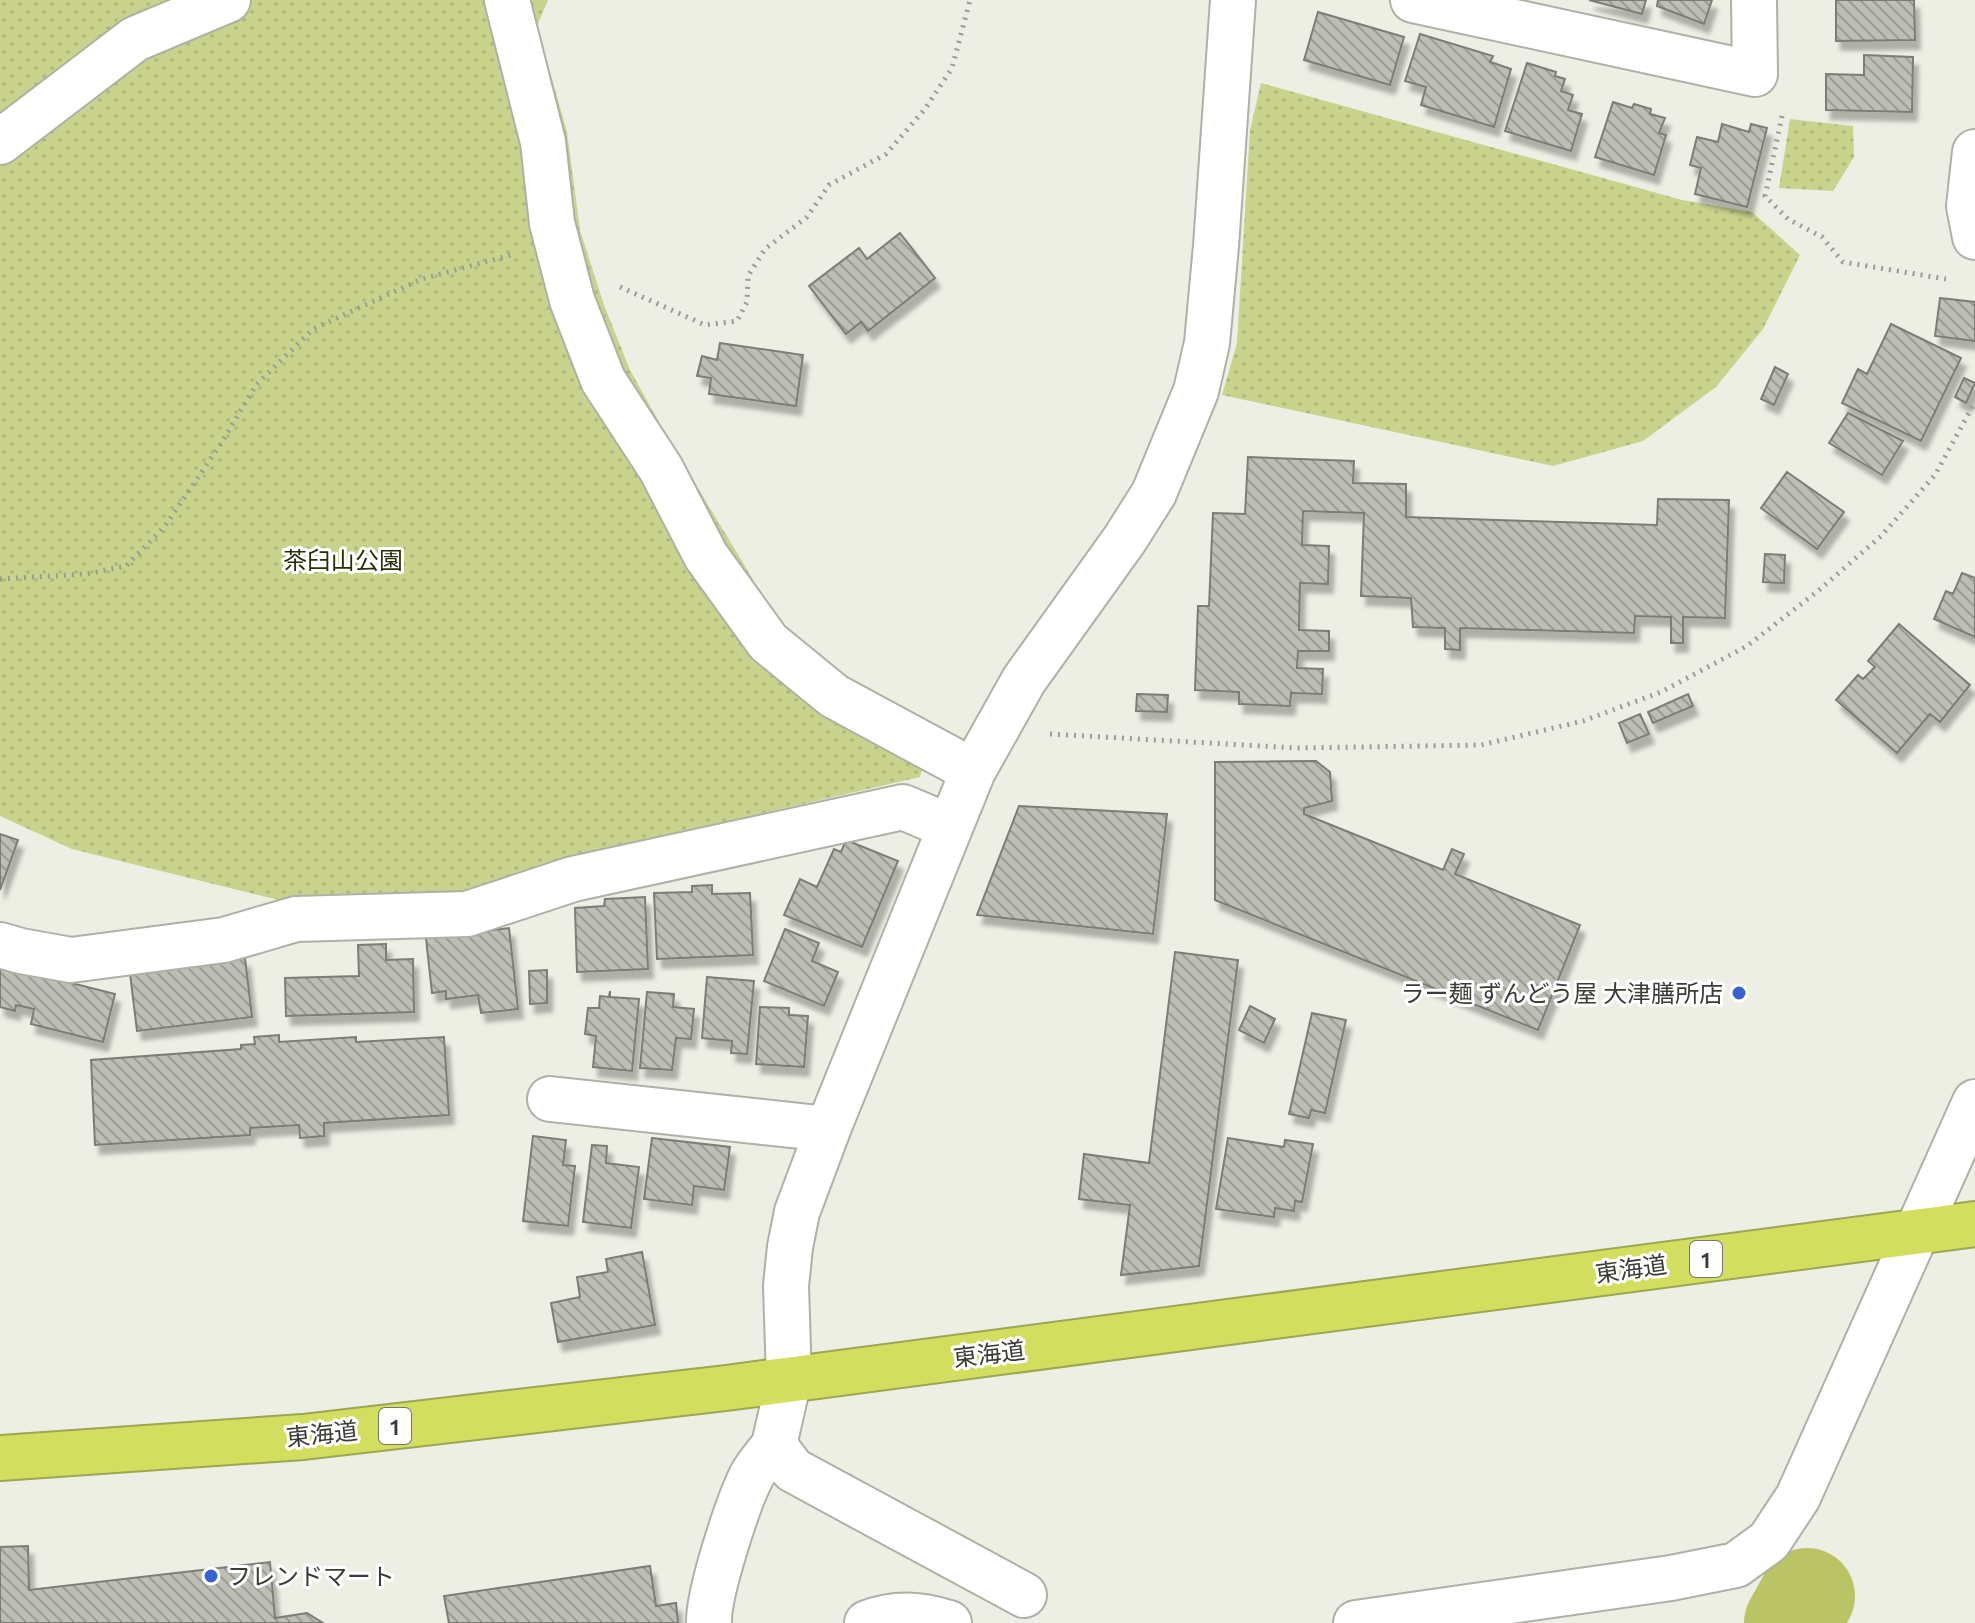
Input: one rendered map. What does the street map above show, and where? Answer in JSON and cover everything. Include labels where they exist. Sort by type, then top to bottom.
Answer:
[{"type":"highway","name":"東海道","points":[[0,1458],[303,1437],[789,1379],[1975,1224]]},
{"type":"street","points":[[0,142],[135,39],[228,0]]},
{"type":"street","points":[[507,0],[543,142],[552,223],[572,300],[603,380],[661,469],[706,556],[768,642],[834,696],[973,771]]},
{"type":"street","points":[[708,1619],[726,1549],[752,1475],[774,1445],[789,1379],[786,1286],[790,1247],[797,1212],[828,1129],[973,771],[1024,680],[1125,539],[1154,493],[1196,391],[1207,343],[1233,0]]},
{"type":"street","points":[[1413,0],[1755,74],[1754,0]]},
{"type":"street","points":[[1975,152],[1969,206],[1975,237]]},
{"type":"street","points":[[0,945],[71,960],[224,940],[296,919],[467,914],[573,879],[903,807],[950,827]]},
{"type":"street","points":[[550,1099],[828,1129]]},
{"type":"street","points":[[1356,1623],[1671,1578],[1736,1565],[1769,1541],[1798,1497],[1975,1102]]},
{"type":"street","points":[[774,1445],[793,1470],[1024,1595]]},
{"type":"street","points":[[867,1623],[883,1617],[919,1614],[949,1623]]},
{"type":"path","points":[[620,287],[705,325],[737,321],[747,302],[748,276],[765,249],[807,217],[829,185],[886,154],[925,109],[952,68],[970,0]]},
{"type":"path","points":[[1755,74],[1783,111],[1765,196],[1788,219],[1822,237],[1843,262],[1934,277]]},
{"type":"path","points":[[0,579],[86,574],[126,566],[165,526],[256,385],[313,329],[422,279],[557,243]]},
{"type":"path","points":[[996,731],[1297,748],[1450,746],[1481,745],[1583,721],[1661,692],[1747,646],[1818,591],[1881,536],[1935,475],[1975,402]]},
{"type":"green space","name":"茶臼山公園","points":[[0,0],[548,0],[537,26],[567,132],[580,230],[604,305],[630,370],[778,621],[822,675],[933,733],[920,777],[625,845],[470,900],[295,904],[72,849],[0,816]]},
{"type":"green space","points":[[1261,83],[1682,200],[1752,212],[1800,255],[1763,329],[1716,387],[1643,441],[1553,466],[1222,395],[1237,343],[1250,130]]},
{"type":"green space","points":[[1790,119],[1853,126],[1854,157],[1833,191],[1779,188]]},
{"type":"building","points":[[1589,0],[1646,0],[1642,14]]},
{"type":"building","points":[[1658,0],[1712,0],[1704,24],[1657,6]]},
{"type":"building","points":[[1836,0],[1914,0],[1915,40],[1836,41]]},
{"type":"building","points":[[1318,12],[1404,37],[1390,85],[1304,60]]},
{"type":"building","points":[[1420,34],[1493,56],[1490,62],[1511,69],[1494,127],[1421,105],[1426,87],[1405,81]]},
{"type":"building","points":[[1864,55],[1913,57],[1912,112],[1826,110],[1826,74],[1864,75]]},
{"type":"building","points":[[1527,63],[1556,72],[1555,76],[1565,79],[1561,91],[1573,95],[1568,110],[1582,114],[1571,151],[1505,131]]},
{"type":"building","points":[[1613,102],[1632,108],[1634,104],[1651,109],[1650,114],[1665,118],[1659,133],[1666,135],[1654,175],[1595,157]]},
{"type":"building","points":[[1722,124],[1749,132],[1751,124],[1767,128],[1747,207],[1695,194],[1701,168],[1690,165],[1697,137],[1718,142]]},
{"type":"building","points":[[900,233],[935,278],[868,331],[861,322],[846,334],[809,286],[859,248],[867,259]]},
{"type":"building","points":[[1940,298],[1975,302],[1975,341],[1935,336]]},
{"type":"building","points":[[1891,324],[1961,358],[1921,441],[1842,403],[1858,369],[1867,374]]},
{"type":"building","points":[[720,343],[803,355],[796,406],[709,394],[711,378],[697,376],[702,356],[717,360]]},
{"type":"building","points":[[1775,367],[1788,374],[1774,405],[1761,399]]},
{"type":"building","points":[[1964,378],[1975,383],[1966,403],[1955,397]]},
{"type":"building","points":[[1848,413],[1903,441],[1882,475],[1829,443]]},
{"type":"building","points":[[1248,457],[1354,461],[1353,483],[1406,484],[1406,517],[1657,525],[1658,499],[1729,500],[1725,618],[1683,617],[1683,643],[1671,643],[1671,617],[1635,616],[1634,633],[1460,628],[1460,650],[1445,649],[1445,628],[1413,627],[1411,598],[1361,596],[1364,513],[1303,511],[1302,545],[1329,546],[1328,584],[1300,583],[1299,630],[1329,631],[1329,651],[1298,651],[1297,668],[1323,669],[1322,694],[1291,693],[1290,706],[1239,704],[1239,692],[1195,690],[1198,606],[1209,606],[1213,513],[1245,514]]},
{"type":"building","points":[[1787,472],[1844,512],[1817,549],[1761,508]]},
{"type":"building","points":[[1765,554],[1785,555],[1784,583],[1763,582]]},
{"type":"building","points":[[1962,573],[1975,578],[1975,637],[1934,619],[1946,591],[1953,594]]},
{"type":"building","points":[[1899,624],[1970,685],[1940,722],[1930,714],[1897,753],[1836,700],[1858,675],[1863,679],[1875,667],[1868,661]]},
{"type":"building","points":[[1137,694],[1168,695],[1167,712],[1136,711]]},
{"type":"building","points":[[1688,694],[1693,706],[1653,723],[1648,712]]},
{"type":"building","points":[[1640,714],[1649,734],[1627,743],[1619,723]]},
{"type":"building","points":[[1316,761],[1330,772],[1332,801],[1304,808],[1304,814],[1443,870],[1452,849],[1464,854],[1455,874],[1580,925],[1538,1030],[1215,900],[1215,762]]},
{"type":"building","points":[[1019,806],[1167,814],[1153,934],[977,915]]},
{"type":"building","points":[[0,834],[18,840],[0,890]]},
{"type":"building","points":[[846,840],[898,861],[862,947],[784,915],[800,879],[817,887],[834,849],[841,852]]},
{"type":"building","points":[[712,885],[712,894],[750,893],[753,955],[657,959],[654,893],[692,892],[692,886]]},
{"type":"building","points":[[645,897],[648,969],[577,972],[575,908],[604,906],[605,899]]},
{"type":"building","points":[[509,928],[518,1009],[481,1013],[478,995],[446,999],[446,991],[432,993],[426,938]]},
{"type":"building","points":[[785,929],[819,943],[812,961],[838,972],[824,1006],[764,981]]},
{"type":"building","points":[[386,944],[386,960],[413,959],[414,1012],[286,1016],[285,978],[359,976],[358,945]]},
{"type":"building","points":[[1175,952],[1238,960],[1199,1266],[1121,1275],[1130,1205],[1079,1199],[1084,1154],[1149,1163]]},
{"type":"building","points":[[245,958],[252,1017],[137,1031],[130,973]]},
{"type":"building","points":[[0,965],[115,994],[103,1042],[31,1024],[34,1009],[16,1005],[15,1011],[0,1007]]},
{"type":"building","points":[[547,970],[547,1003],[530,1004],[529,971]]},
{"type":"building","points":[[707,977],[754,981],[747,1054],[731,1053],[732,1041],[702,1038]]},
{"type":"building","points":[[610,991],[610,997],[639,999],[632,1071],[593,1067],[596,1036],[585,1034],[588,1008],[599,1008],[600,996],[609,997]]},
{"type":"building","points":[[647,992],[674,994],[673,1007],[694,1009],[691,1039],[676,1038],[672,1070],[640,1068]]},
{"type":"building","points":[[1250,1006],[1275,1019],[1264,1043],[1239,1030]]},
{"type":"building","points":[[760,1007],[789,1008],[789,1015],[808,1016],[804,1067],[756,1064]]},
{"type":"building","points":[[1312,1013],[1346,1020],[1325,1113],[1311,1110],[1309,1118],[1289,1114]]},
{"type":"building","points":[[279,1035],[279,1042],[356,1037],[356,1042],[444,1037],[449,1115],[324,1123],[324,1136],[300,1138],[299,1125],[250,1128],[250,1135],[95,1145],[91,1060],[241,1049],[241,1045],[255,1044],[254,1037]]},
{"type":"building","points":[[533,1136],[566,1140],[563,1165],[575,1166],[568,1226],[523,1221]]},
{"type":"building","points":[[652,1138],[730,1147],[724,1190],[694,1186],[692,1205],[644,1199]]},
{"type":"building","points":[[1228,1138],[1284,1147],[1285,1140],[1313,1144],[1302,1202],[1295,1201],[1294,1211],[1275,1208],[1274,1217],[1216,1209]]},
{"type":"building","points":[[592,1145],[607,1146],[606,1163],[639,1167],[631,1228],[583,1222]]},
{"type":"building","points":[[642,1252],[655,1325],[558,1342],[551,1303],[580,1297],[577,1277],[608,1272],[606,1259]]},
{"type":"building","name":"フレンドマート","points":[[28,1546],[29,1590],[270,1562],[275,1618],[307,1613],[323,1623],[0,1623],[0,1547]]},
{"type":"building","points":[[650,1566],[656,1606],[676,1603],[678,1623],[449,1623],[444,1596]]},
{"type":"waterway","points":[[1792,1623],[1807,1596]]},
{"type":"place","name":"ラー麺 ずんどう屋 大津膳所店","points":[[1739,993]]},
{"type":"place","name":"フレンドマート","points":[[211,1576]]}]
